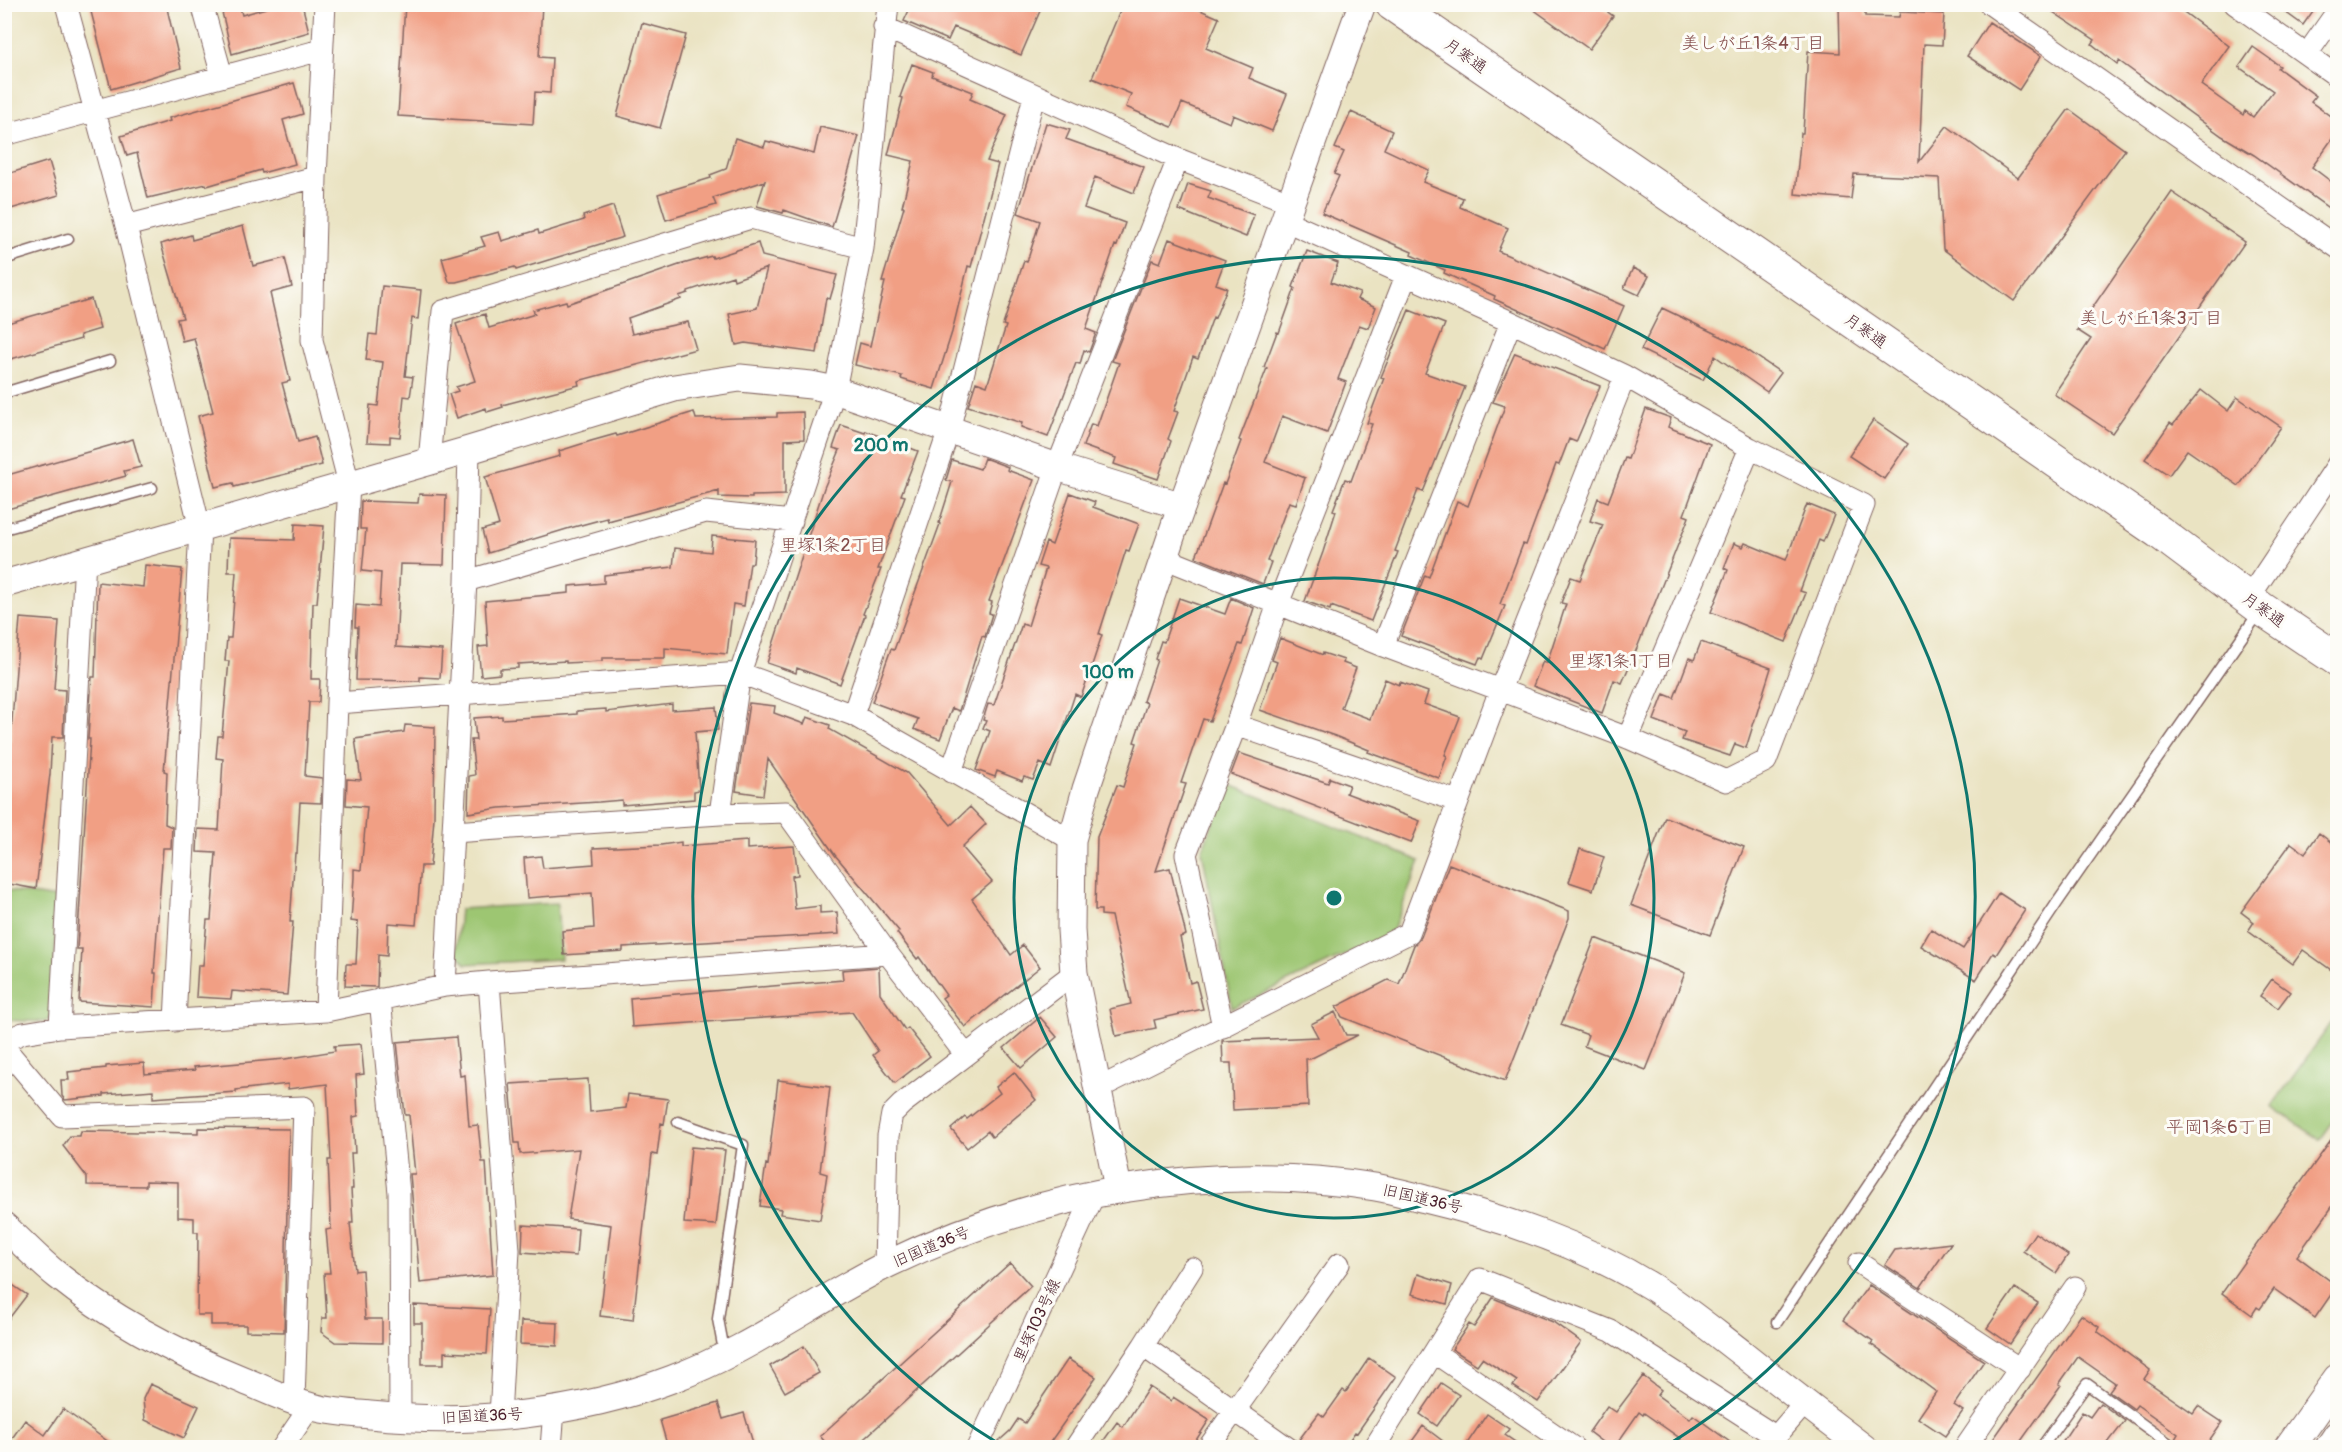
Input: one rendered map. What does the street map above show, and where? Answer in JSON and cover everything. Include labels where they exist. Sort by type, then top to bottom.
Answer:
[{"type":"highway","name":"月寒通","points":[[1392,4],[2159,532],[2255,604],[2337,660]]},
{"type":"main road","points":[[2289,1448],[2337,1379]]},
{"type":"main road","points":[[2330,1448],[2337,1436]]},
{"type":"street","points":[[66,4],[126,226],[200,528],[175,1021]]},
{"type":"street","points":[[202,4],[222,76]]},
{"type":"street","points":[[325,4],[316,177],[312,340],[349,484],[337,703],[326,1011]]},
{"type":"street","points":[[720,814],[740,673],[835,390],[863,248],[888,4]]},
{"type":"street","points":[[1107,1190],[1097,1089],[1074,973],[1071,930],[1072,840],[1086,789],[1182,506],[1362,4]]},
{"type":"street","points":[[1990,4],[2337,248]]},
{"type":"street","points":[[2235,4],[2337,77]]},
{"type":"street","points":[[2307,54],[2337,10]]},
{"type":"street","points":[[884,27],[1178,159],[1289,212],[1406,276],[1625,376],[1750,448],[1864,505],[1766,761],[1726,781],[1628,738],[1383,646],[1164,558]]},
{"type":"street","points":[[4,135],[321,50]]},
{"type":"street","points":[[853,715],[949,430],[1034,96]]},
{"type":"street","points":[[951,772],[1057,467],[1178,159]]},
{"type":"street","points":[[126,226],[316,177]]},
{"type":"street","points":[[429,461],[443,311],[751,218],[863,248]]},
{"type":"street","points":[[1222,1027],[1186,854],[1236,724],[1278,604],[1406,276]]},
{"type":"street","points":[[1383,646],[1511,322]]},
{"type":"street","points":[[1097,1089],[1409,933],[1500,690],[1625,376]]},
{"type":"street","points":[[4,584],[469,450],[674,388],[740,378],[811,385],[835,390],[1057,467],[1182,506]]},
{"type":"street","points":[[1628,738],[1750,448]]},
{"type":"street","points":[[445,986],[466,581],[469,450]]},
{"type":"street","points":[[2255,604],[2337,464]]},
{"type":"street","points":[[466,581],[706,512],[792,521]]},
{"type":"street","points":[[60,1027],[85,559]]},
{"type":"street","points":[[337,703],[740,673],[853,715],[1072,840]]},
{"type":"street","points":[[1236,724],[1457,801]]},
{"type":"street","points":[[453,832],[720,814],[786,812],[888,954],[965,1054]]},
{"type":"street","points":[[4,1041],[23,1033],[60,1027],[326,1011],[445,986],[489,981],[888,954]]},
{"type":"street","points":[[885,1266],[888,1136],[892,1114],[965,1054],[1074,973]]},
{"type":"street","points":[[489,981],[509,1250],[500,1417]]},
{"type":"street","points":[[380,999],[399,1193],[400,1418]]},
{"type":"street","points":[[4,1047],[62,1116],[304,1107],[302,1403],[282,1448]]},
{"type":"street","name":"旧国道36号","points":[[4,1226],[52,1271],[82,1294],[149,1337],[206,1365],[302,1403],[400,1418],[500,1417],[554,1410],[627,1394],[671,1380],[725,1357],[885,1266],[949,1237],[997,1219],[1107,1190],[1194,1180],[1269,1177],[1376,1187],[1470,1209],[1557,1238],[1628,1273],[1689,1312],[1864,1448]]},
{"type":"street","name":"里塚103号線","points":[[977,1448],[1107,1190]]},
{"type":"street","points":[[1859,1263],[2019,1369]]},
{"type":"street","points":[[1208,1448],[1339,1264]]},
{"type":"street","points":[[1075,1448],[1192,1268]]},
{"type":"street","points":[[1374,1448],[1479,1279],[1611,1331],[1771,1442],[1804,1403]]},
{"type":"street","points":[[1965,1448],[2075,1287]]},
{"type":"street","points":[[1143,1346],[1288,1448]]},
{"type":"street","points":[[1435,1353],[1574,1448]]},
{"type":"street","points":[[551,1448],[554,1410]]},
{"type":"lane","points":[[4,259],[68,239]]},
{"type":"lane","points":[[4,393],[110,361]]},
{"type":"lane","points":[[4,530],[152,488]]},
{"type":"lane","points":[[1777,1322],[2255,604]]},
{"type":"lane","points":[[678,1122],[743,1145],[717,1319],[725,1357]]},
{"type":"lane","points":[[2042,1448],[2087,1384],[2175,1448]]},
{"type":"green space","points":[[1228,784],[1420,861],[1392,933],[1232,1008],[1202,851]]},
{"type":"green space","points":[[4,890],[57,898],[53,1014],[46,1022],[5,1020]]},
{"type":"green space","points":[[557,903],[561,959],[466,964],[456,952],[460,909]]},
{"type":"green space","points":[[2337,1015],[2337,1116],[2320,1140],[2272,1106]]},
{"type":"building","points":[[89,4],[166,4],[181,68],[111,89]]},
{"type":"building","points":[[220,4],[239,4],[242,15],[280,4],[302,4],[309,32],[232,54]]},
{"type":"building","points":[[405,4],[542,4],[539,57],[552,58],[550,93],[535,92],[533,124],[398,116]]},
{"type":"building","points":[[912,4],[1043,4],[1021,55],[954,27],[948,40],[904,21]]},
{"type":"building","points":[[1123,4],[1186,4],[1219,18],[1206,48],[1253,68],[1249,78],[1287,94],[1272,131],[1233,115],[1230,123],[1182,103],[1172,127],[1126,107],[1131,94],[1092,78]]},
{"type":"building","points":[[1526,4],[1597,4],[1613,16],[1589,49]]},
{"type":"building","points":[[1839,4],[1865,4],[1865,16],[1899,17],[1900,12],[1944,14],[1942,45],[1924,44],[1919,162],[1947,126],[2018,178],[2069,109],[2125,150],[2014,301],[1943,249],[1939,178],[1854,174],[1851,199],[1795,194],[1801,133],[1803,133],[1808,51],[1840,53]]},
{"type":"building","points":[[2041,4],[2173,4],[2229,46],[2201,85],[2243,115],[2245,111],[2253,117],[2273,91],[2239,67],[2253,47],[2280,66],[2278,68],[2316,96],[2311,102],[2337,121],[2337,132],[2312,167],[2337,186],[2337,214],[2254,155],[2222,136],[2119,61],[2117,64],[2092,44],[2095,40]]},
{"type":"building","points":[[2274,4],[2318,4],[2303,25]]},
{"type":"building","points":[[1989,22],[2041,56],[2019,90],[1967,56]]},
{"type":"building","points":[[642,23],[686,35],[660,128],[617,116]]},
{"type":"building","points":[[912,64],[933,72],[932,76],[973,92],[970,99],[1007,115],[987,161],[998,164],[971,267],[968,266],[952,332],[934,389],[901,379],[902,376],[855,365],[860,343],[870,346],[885,282],[882,282],[904,207],[902,207],[913,161],[888,155],[903,98],[900,97]]},
{"type":"building","points":[[294,83],[303,114],[283,120],[295,164],[262,173],[261,170],[207,186],[206,184],[148,198],[137,153],[127,156],[121,136],[170,121],[169,118]]},
{"type":"building","points":[[1351,112],[1392,131],[1384,149],[1429,170],[1423,182],[1463,198],[1460,207],[1508,228],[1498,251],[1624,306],[1605,349],[1494,299],[1495,296],[1411,255],[1412,252],[1322,213],[1339,176],[1334,174],[1344,152],[1335,148]]},
{"type":"building","points":[[1046,123],[1070,130],[1066,139],[1144,167],[1134,193],[1095,177],[1084,208],[1125,223],[1086,329],[1096,333],[1089,352],[1084,350],[1080,364],[1076,363],[1048,437],[1021,427],[1022,423],[968,406],[976,382],[987,386],[1006,326],[1003,325],[1040,221],[1018,213]]},
{"type":"building","points":[[820,127],[859,136],[832,227],[784,210],[783,213],[757,206],[765,181],[713,198],[716,205],[666,220],[658,194],[711,178],[710,175],[726,169],[735,138],[764,147],[766,141],[814,154]]},
{"type":"building","points":[[49,161],[59,195],[4,211],[4,175]]},
{"type":"building","points":[[1188,184],[1211,191],[1208,198],[1254,215],[1246,237],[1179,210]]},
{"type":"building","points":[[2172,192],[2245,242],[2112,433],[2054,394],[2091,339],[2077,330]]},
{"type":"building","points":[[613,206],[623,237],[516,270],[515,267],[449,282],[442,258],[485,246],[481,237],[499,232],[502,241],[538,230],[539,234],[584,220],[583,216]]},
{"type":"building","points":[[243,226],[253,266],[285,258],[292,287],[270,293],[290,381],[282,383],[298,442],[315,437],[322,465],[234,487],[233,483],[215,487],[198,416],[213,412],[194,338],[182,341],[177,319],[183,318],[161,244],[191,235],[192,240]]},
{"type":"building","points":[[1169,239],[1225,260],[1216,284],[1227,288],[1215,318],[1213,317],[1198,359],[1193,357],[1174,411],[1178,412],[1168,439],[1171,441],[1158,479],[1114,464],[1116,458],[1083,446],[1091,424],[1097,426],[1119,363],[1112,361],[1152,260],[1160,263]]},
{"type":"building","points":[[758,243],[762,256],[837,275],[830,299],[826,298],[817,353],[745,343],[736,345],[729,314],[757,308],[767,268],[734,280],[733,276],[688,291],[679,296],[681,299],[628,318],[632,334],[688,322],[696,349],[578,381],[579,385],[502,405],[503,407],[487,412],[486,408],[457,418],[449,394],[458,391],[456,387],[475,381],[456,324],[485,314],[489,328],[535,314],[533,310],[566,301],[567,304],[679,265],[712,256],[713,258]]},
{"type":"building","points":[[1307,251],[1338,263],[1331,282],[1360,293],[1357,299],[1376,307],[1368,328],[1359,325],[1338,379],[1346,382],[1327,433],[1282,416],[1265,462],[1305,478],[1296,504],[1289,502],[1267,561],[1271,562],[1263,584],[1196,557],[1241,441],[1239,440],[1267,368],[1264,367],[1277,332],[1279,333]]},
{"type":"building","points":[[1633,268],[1649,276],[1639,295],[1624,288]]},
{"type":"building","points":[[382,286],[421,290],[418,319],[412,318],[405,376],[413,377],[410,397],[404,396],[400,437],[390,436],[390,443],[367,442],[370,405],[378,406],[383,362],[366,360],[369,334],[377,335]]},
{"type":"building","points":[[91,299],[100,329],[80,335],[81,339],[4,361],[4,324]]},
{"type":"building","points":[[1662,308],[1741,346],[1781,373],[1767,392],[1715,356],[1703,380],[1641,350]]},
{"type":"building","points":[[1409,310],[1445,324],[1425,373],[1465,387],[1423,492],[1418,490],[1395,551],[1398,552],[1371,621],[1331,606],[1330,610],[1305,601],[1336,511],[1333,510],[1345,479],[1351,481],[1372,424],[1367,423],[1384,378],[1381,377]]},
{"type":"building","points":[[1515,353],[1600,386],[1576,442],[1569,439],[1559,465],[1556,464],[1526,545],[1523,544],[1500,604],[1505,606],[1483,659],[1480,657],[1477,664],[1401,636],[1425,575],[1429,577],[1457,501],[1468,506],[1505,406],[1493,402]]},
{"type":"building","points":[[2201,390],[2228,411],[2237,397],[2281,427],[2239,486],[2187,450],[2169,475],[2145,459],[2170,423],[2173,425]]},
{"type":"building","points":[[1646,409],[1671,418],[1668,427],[1710,444],[1684,515],[1689,517],[1637,648],[1622,683],[1614,680],[1602,713],[1533,686],[1543,661],[1547,663],[1566,604],[1561,603],[1571,577],[1580,580],[1603,525],[1590,521],[1598,498],[1608,502],[1625,458],[1628,459]]},
{"type":"building","points":[[694,412],[696,419],[777,417],[777,413],[803,412],[804,439],[785,440],[785,495],[752,496],[752,498],[719,497],[719,491],[608,521],[607,518],[488,553],[482,530],[499,525],[485,477],[560,456],[559,451],[591,441],[616,434],[617,436]]},
{"type":"building","points":[[1873,420],[1908,444],[1884,479],[1849,456]]},
{"type":"building","points":[[841,425],[865,433],[866,431],[918,451],[901,495],[905,496],[878,569],[881,569],[863,614],[865,615],[840,684],[797,668],[796,673],[767,663],[824,488],[840,450],[833,448]]},
{"type":"building","points":[[133,439],[141,467],[124,471],[126,476],[4,510],[4,476]]},
{"type":"building","points":[[984,458],[1034,480],[989,601],[992,602],[989,613],[992,614],[985,637],[982,636],[959,711],[952,708],[940,739],[914,729],[918,719],[872,702],[891,649],[894,650],[940,524],[952,482],[946,480],[952,460],[980,469]]},
{"type":"building","points":[[1070,493],[1095,502],[1093,507],[1139,524],[1129,551],[1126,550],[1099,634],[1102,635],[1081,697],[1075,694],[1051,768],[1040,763],[1033,780],[1024,777],[1022,781],[997,771],[995,777],[976,770],[990,731],[983,728],[986,721],[983,720],[988,704],[994,705],[1022,624],[1028,626],[1046,568],[1038,566],[1046,542],[1052,545]]},
{"type":"building","points":[[419,494],[446,495],[444,565],[400,564],[396,647],[442,650],[440,678],[420,677],[420,681],[356,680],[358,627],[355,627],[356,605],[379,607],[381,573],[362,571],[366,529],[360,529],[361,501],[418,503]]},
{"type":"building","points":[[1807,504],[1834,515],[1823,542],[1819,540],[1800,591],[1806,593],[1786,642],[1711,612],[1728,570],[1724,568],[1734,543],[1743,547],[1745,543],[1786,560]]},
{"type":"building","points":[[295,524],[324,526],[317,603],[313,603],[311,679],[320,679],[319,702],[309,702],[305,776],[322,778],[321,803],[300,802],[290,922],[293,922],[287,995],[232,991],[231,999],[196,997],[198,965],[203,965],[207,920],[211,920],[216,853],[197,852],[198,829],[219,830],[223,759],[216,758],[218,736],[222,736],[229,661],[225,661],[227,638],[231,638],[236,572],[228,572],[229,538],[294,540]]},
{"type":"building","points":[[712,536],[755,540],[753,563],[750,563],[744,606],[733,604],[727,654],[665,648],[665,658],[602,658],[602,661],[518,664],[518,668],[500,669],[500,674],[481,676],[478,647],[488,646],[485,601],[569,593],[569,586],[604,583],[604,575],[673,567],[675,548],[711,552]]},
{"type":"building","points":[[145,565],[182,569],[164,771],[167,772],[165,824],[172,827],[171,848],[163,848],[154,973],[156,973],[154,1007],[79,1002],[82,949],[77,949],[91,691],[92,677],[95,677],[98,582],[143,587]]},
{"type":"building","points":[[1179,598],[1225,614],[1231,598],[1254,608],[1242,645],[1239,644],[1210,721],[1203,719],[1181,783],[1186,784],[1156,871],[1170,868],[1186,935],[1180,937],[1190,983],[1196,981],[1203,1009],[1154,1020],[1156,1028],[1116,1036],[1110,1009],[1131,1004],[1111,916],[1101,915],[1101,910],[1095,910],[1097,837],[1117,785],[1123,787],[1147,703],[1143,701],[1157,660],[1155,659],[1161,641],[1164,642]]},
{"type":"building","points":[[20,618],[59,621],[54,689],[65,690],[63,737],[52,737],[50,774],[36,889],[4,883],[4,797],[6,797]]},
{"type":"building","points":[[1280,638],[1323,655],[1323,653],[1344,660],[1343,663],[1356,668],[1341,708],[1370,719],[1385,679],[1428,692],[1424,704],[1460,717],[1445,755],[1447,756],[1439,778],[1368,752],[1369,750],[1335,736],[1260,710],[1277,662],[1272,660]]},
{"type":"building","points":[[1701,642],[1771,668],[1746,748],[1735,744],[1730,756],[1682,740],[1685,732],[1654,720],[1664,694],[1674,698],[1689,658],[1694,660]]},
{"type":"building","points":[[749,703],[775,706],[774,713],[804,724],[807,717],[830,725],[829,729],[907,773],[951,825],[970,807],[986,824],[962,847],[992,882],[972,899],[1011,955],[1023,945],[1040,967],[965,1027],[942,998],[946,995],[919,957],[917,959],[897,933],[899,931],[835,855],[768,759],[763,795],[736,791]]},
{"type":"building","points":[[672,704],[672,710],[716,707],[718,730],[695,732],[699,790],[694,791],[694,799],[622,805],[622,800],[499,808],[468,813],[469,776],[475,775],[471,740],[476,740],[474,718],[534,717],[606,709],[606,712]]},
{"type":"building","points":[[405,725],[435,727],[434,818],[430,866],[421,866],[416,925],[388,923],[387,956],[378,955],[377,987],[345,986],[346,964],[356,964],[358,922],[351,921],[354,869],[361,870],[367,807],[346,805],[347,779],[361,780],[355,739],[404,732]]},
{"type":"building","points":[[1239,753],[1328,783],[1330,778],[1349,785],[1346,793],[1420,821],[1411,843],[1231,774]]},
{"type":"building","points":[[1665,817],[1744,847],[1710,935],[1631,905]]},
{"type":"building","points":[[2319,833],[2337,847],[2337,974],[2303,950],[2293,964],[2248,931],[2254,922],[2241,912],[2291,843],[2305,853]]},
{"type":"building","points":[[747,841],[747,849],[794,846],[798,875],[792,876],[795,909],[820,906],[820,913],[837,912],[839,934],[623,947],[623,951],[564,955],[562,931],[594,928],[592,893],[527,898],[524,858],[541,856],[543,868],[594,864],[593,848],[681,842],[681,846]]},
{"type":"building","points":[[1580,849],[1604,857],[1593,890],[1569,882]]},
{"type":"building","points":[[1449,864],[1569,911],[1569,918],[1505,1081],[1342,1017],[1336,1007],[1388,980],[1399,984],[1414,945],[1421,937]]},
{"type":"building","points":[[1999,893],[2025,910],[1996,955],[1993,953],[1976,980],[1921,946],[1931,929],[1963,949]]},
{"type":"building","points":[[1595,938],[1685,973],[1646,1070],[1584,1046],[1588,1035],[1561,1025]]},
{"type":"building","points":[[879,967],[880,993],[905,1030],[908,1028],[930,1056],[895,1083],[873,1055],[878,1051],[852,1012],[632,1027],[630,998],[843,980],[842,970]]},
{"type":"building","points":[[2272,979],[2290,992],[2278,1008],[2260,996]]},
{"type":"building","points":[[1335,1012],[1346,1035],[1358,1035],[1306,1059],[1308,1106],[1233,1110],[1231,1063],[1223,1063],[1222,1041],[1318,1037],[1311,1024]]},
{"type":"building","points":[[1040,1017],[1057,1037],[1021,1068],[1004,1048]]},
{"type":"building","points":[[456,1037],[460,1076],[465,1075],[469,1126],[478,1125],[482,1162],[486,1162],[493,1275],[420,1283],[410,1174],[415,1174],[409,1115],[405,1115],[397,1042]]},
{"type":"building","points":[[361,1044],[364,1074],[356,1075],[358,1116],[353,1117],[355,1153],[351,1153],[353,1223],[350,1223],[355,1271],[362,1270],[365,1319],[382,1319],[382,1343],[335,1342],[321,1332],[322,1318],[327,1318],[324,1273],[330,1273],[326,1230],[331,1229],[328,1160],[331,1160],[327,1084],[288,1089],[288,1084],[236,1090],[236,1092],[153,1098],[153,1090],[65,1100],[62,1096],[61,1080],[69,1080],[68,1072],[144,1063],[145,1074],[195,1070],[194,1067],[285,1059],[335,1051],[334,1046]]},
{"type":"building","points":[[1014,1072],[1036,1100],[992,1137],[988,1131],[967,1148],[951,1129],[1000,1093],[996,1087]]},
{"type":"building","points":[[588,1079],[590,1112],[626,1108],[628,1094],[668,1099],[664,1124],[661,1123],[657,1155],[652,1154],[633,1320],[600,1316],[611,1225],[568,1219],[579,1149],[520,1154],[519,1143],[515,1143],[510,1084]]},
{"type":"building","points":[[778,1080],[830,1087],[820,1172],[827,1174],[820,1220],[780,1214],[781,1209],[760,1206],[766,1164],[768,1165]]},
{"type":"building","points":[[198,1128],[289,1129],[284,1332],[246,1331],[246,1325],[211,1325],[211,1315],[197,1315],[198,1232],[194,1232],[194,1218],[178,1217],[178,1182],[146,1181],[146,1186],[87,1185],[87,1177],[63,1146],[70,1136],[80,1136],[81,1131],[198,1133]]},
{"type":"building","points":[[2337,1132],[2337,1200],[2297,1256],[2337,1286],[2315,1318],[2274,1289],[2260,1309],[2257,1307],[2252,1315],[2222,1293]]},
{"type":"building","points":[[691,1147],[725,1150],[716,1225],[684,1223]]},
{"type":"building","points":[[523,1225],[578,1229],[576,1256],[522,1252]]},
{"type":"building","points":[[2035,1233],[2068,1255],[2056,1273],[2023,1251]]},
{"type":"building","points":[[1951,1243],[1920,1288],[1885,1265],[1895,1250]]},
{"type":"building","points":[[1010,1263],[1031,1286],[854,1448],[830,1448],[820,1436]]},
{"type":"building","points":[[1418,1274],[1452,1285],[1447,1304],[1412,1294]]},
{"type":"building","points":[[4,1279],[27,1295],[4,1325]]},
{"type":"building","points":[[1869,1285],[1984,1361],[1954,1405],[1963,1411],[1945,1436],[1918,1418],[1936,1392],[1871,1344],[1873,1341],[1843,1320]]},
{"type":"building","points":[[2015,1288],[2038,1303],[2010,1344],[1987,1328]]},
{"type":"building","points":[[1493,1298],[1553,1322],[1581,1342],[1538,1402],[1513,1386],[1517,1381],[1482,1358],[1477,1365],[1452,1349],[1469,1324],[1474,1327]]},
{"type":"building","points":[[414,1305],[490,1309],[487,1354],[444,1352],[444,1364],[422,1364],[422,1323],[414,1323]]},
{"type":"building","points":[[2081,1315],[2099,1327],[2097,1331],[2150,1370],[2144,1379],[2193,1413],[2198,1406],[2222,1422],[2204,1448],[2186,1448],[2175,1439],[2178,1434],[2137,1405],[2134,1409],[2109,1391],[2115,1383],[2078,1357],[2016,1448],[1987,1448]]},
{"type":"building","points":[[521,1321],[558,1323],[557,1346],[520,1344]]},
{"type":"building","points":[[804,1346],[819,1373],[785,1392],[770,1366]]},
{"type":"building","points":[[1369,1358],[1396,1377],[1357,1433],[1355,1432],[1344,1448],[1300,1448],[1298,1441],[1319,1413],[1324,1417],[1343,1390],[1346,1392]]},
{"type":"building","points":[[1068,1359],[1096,1377],[1046,1448],[991,1448],[1010,1431],[1018,1419],[1025,1423]]},
{"type":"building","points":[[1643,1376],[1661,1390],[1657,1395],[1690,1419],[1693,1415],[1738,1448],[1675,1448],[1681,1439],[1644,1413],[1643,1415],[1639,1412],[1614,1448],[1610,1448],[1589,1432],[1607,1406],[1616,1412]]},
{"type":"building","points":[[1441,1383],[1459,1395],[1437,1426],[1420,1414]]},
{"type":"building","points":[[150,1384],[199,1406],[184,1438],[145,1420],[143,1399]]},
{"type":"building","points":[[1149,1387],[1171,1401],[1173,1397],[1209,1420],[1191,1448],[1115,1448],[1104,1440],[1117,1422],[1123,1427]]},
{"type":"building","points":[[718,1403],[723,1419],[744,1413],[753,1443],[736,1448],[668,1448],[660,1420]]},
{"type":"building","points":[[2100,1403],[2125,1421],[2104,1448],[2058,1448],[2082,1412],[2090,1417]]},
{"type":"building","points":[[63,1409],[117,1448],[5,1448],[25,1420],[45,1435]]},
{"type":"building","points":[[1487,1414],[1509,1429],[1505,1435],[1524,1448],[1464,1448]]},
{"type":"building","points":[[1423,1426],[1452,1448],[1407,1448]]},
{"type":"district","name":"美しが丘1条4丁目","points":[[1753,43]]},
{"type":"district","name":"美しが丘1条3丁目","points":[[2151,318]]},
{"type":"district","name":"里塚1条2丁目","points":[[833,545]]},
{"type":"district","name":"里塚1条1丁目","points":[[1621,661]]},
{"type":"district","name":"平岡1条6丁目","points":[[2220,1127]]}]
